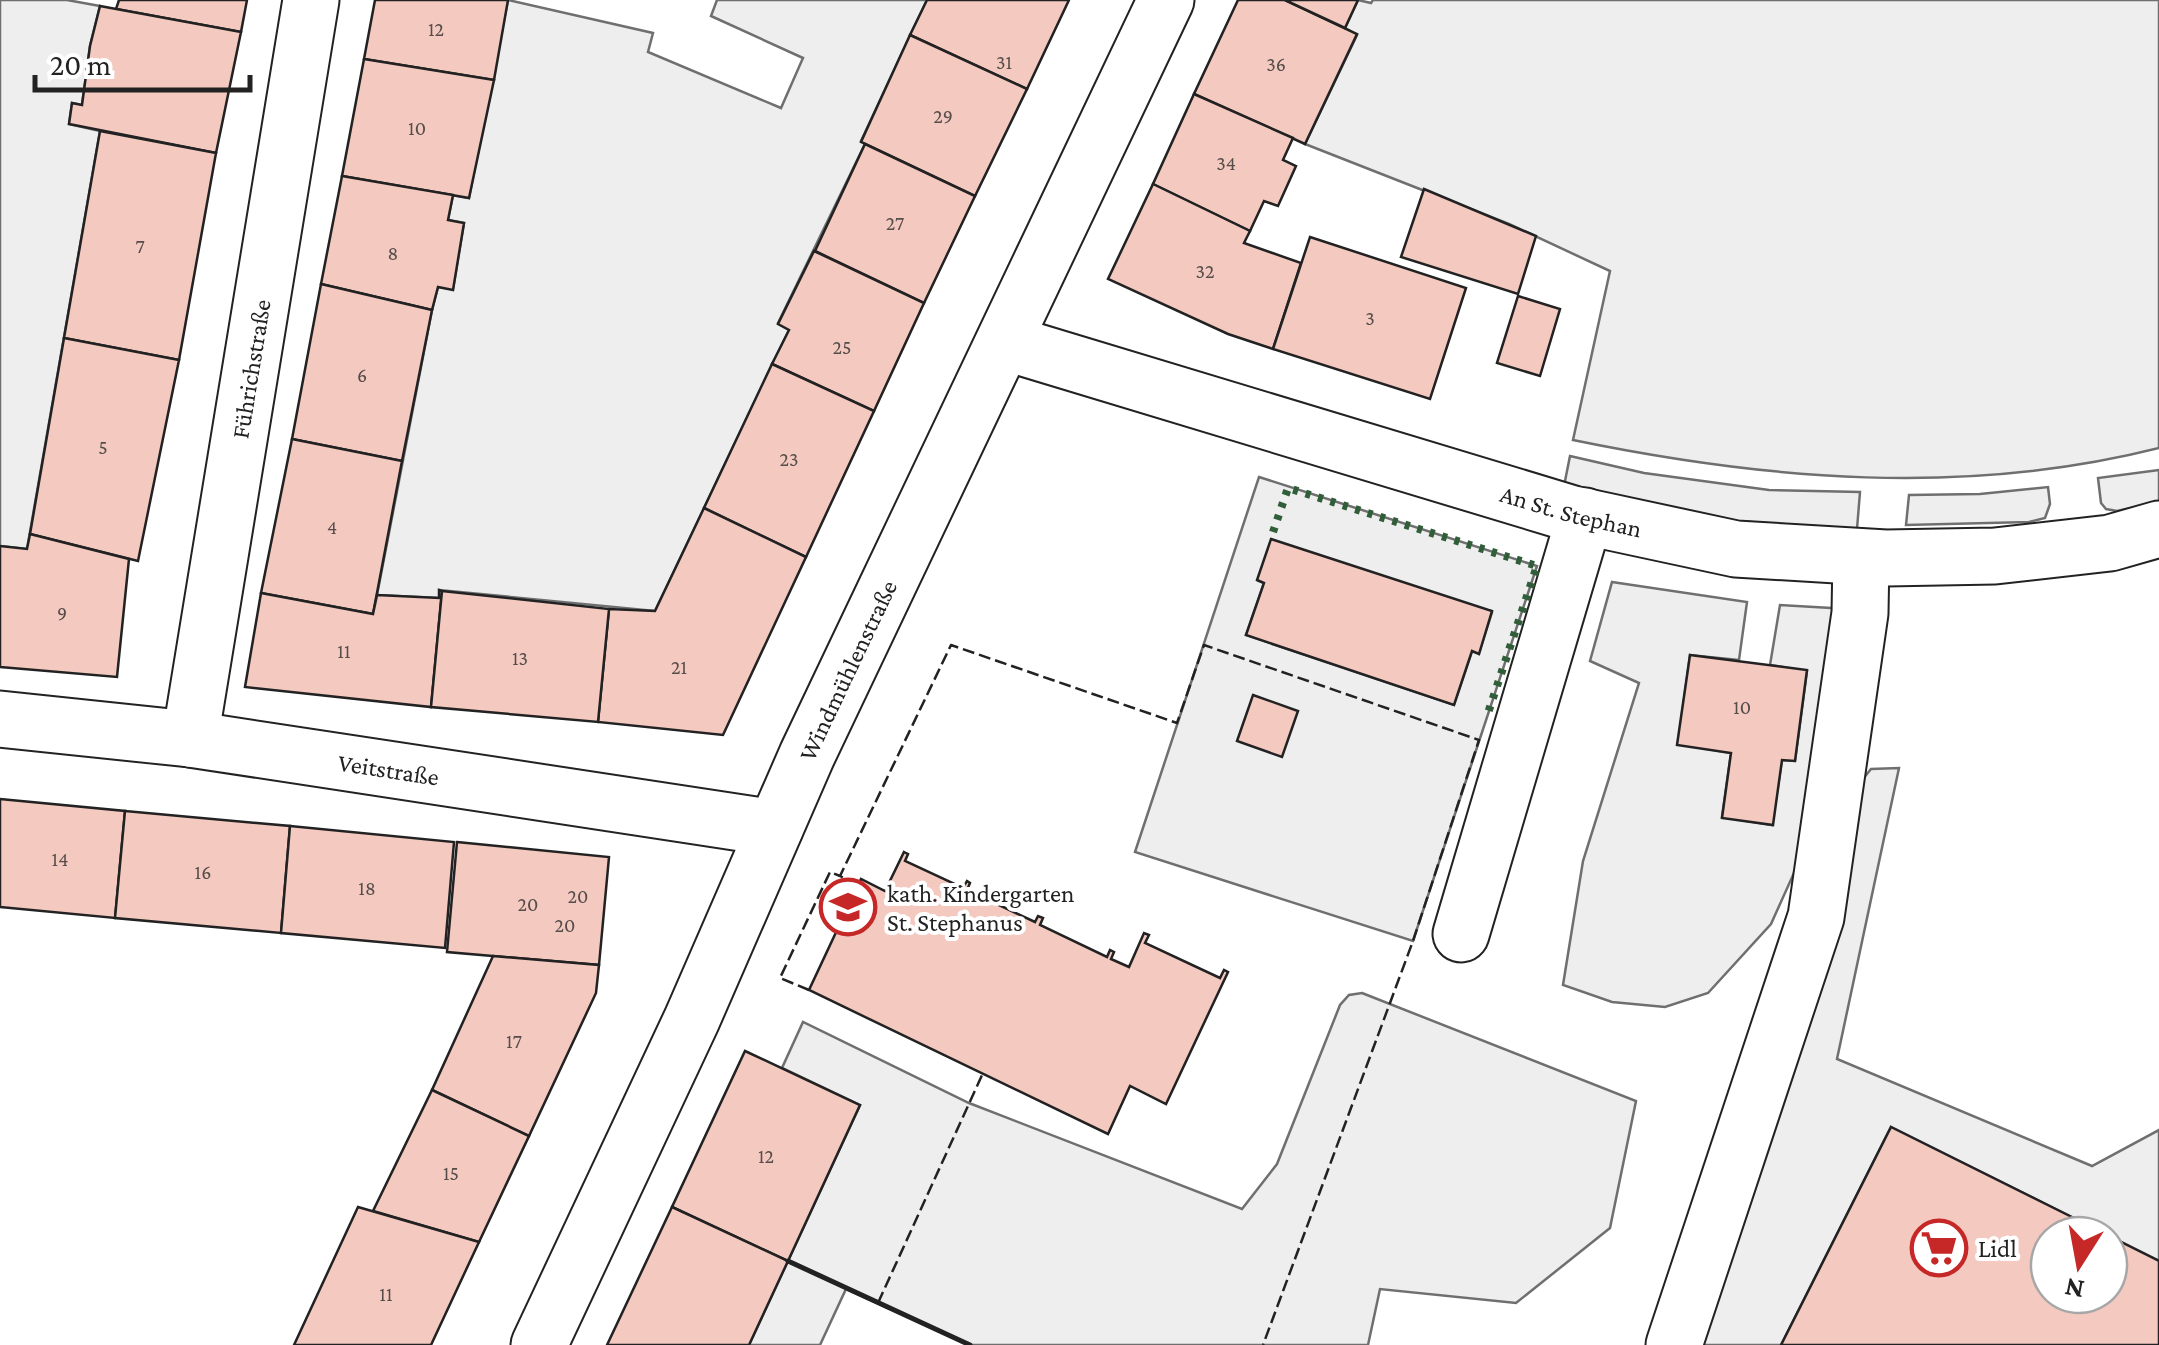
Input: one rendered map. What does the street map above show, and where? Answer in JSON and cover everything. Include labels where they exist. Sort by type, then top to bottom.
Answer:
[{"type":"street","name":"Führichstraße","points":[[190,739],[311,0]]},
{"type":"street","name":"Windmühlenstraße","points":[[539,1345],[692,1019],[775,828],[1166,0]]},
{"type":"street","name":"An St. Stephan","points":[[1004,342],[1585,516],[1736,549],[1862,556],[1996,556],[2110,543],[2159,529]]},
{"type":"street","points":[[1461,934],[1585,516]]},
{"type":"street","points":[[1674,1345],[1816,917],[1860,614],[1862,556]]},
{"type":"street","name":"Veitstraße","points":[[0,720],[190,739],[775,828]]},
{"type":"shaded area","points":[[0,0],[67,0],[100,6],[82,105],[72,103],[69,124],[100,131],[27,549],[0,546]]},
{"type":"shaded area","points":[[508,0],[653,33],[648,52],[781,108],[803,58],[711,16],[717,0],[927,0],[861,141],[865,144],[778,323],[789,330],[655,611],[440,590],[439,598],[377,595],[432,310],[438,287],[453,289],[464,223],[448,220],[453,195],[469,198]]},
{"type":"shaded area","points":[[1358,0],[2159,0],[2159,448],[2013,473],[1939,478],[1793,473],[1719,465],[1573,440],[1610,271],[1509,224],[1305,144],[1357,35],[1345,28]]},
{"type":"shaded area","points":[[1570,456],[1644,473],[1769,490],[1860,492],[1857,529],[1706,519],[1563,491]]},
{"type":"shaded area","points":[[2159,470],[2159,502],[2117,511],[2106,509],[2101,503],[2098,478]]},
{"type":"shaded area","points":[[1259,477],[1537,566],[1413,941],[1135,852]],"holes":[[[1257,580],[1491,611],[1479,653],[1472,651],[1454,705],[1246,635],[1264,583]]]},
{"type":"shaded area","points":[[2048,487],[2050,504],[2045,518],[2029,522],[1906,525],[1909,495],[1980,494]]},
{"type":"shaded area","points":[[1612,582],[1747,602],[1739,660],[1690,655],[1678,744],[1731,753],[1722,817],[1772,825],[1782,760],[1795,761],[1807,671],[1770,665],[1780,605],[1848,609],[1807,844],[1771,924],[1708,993],[1665,1007],[1612,1002],[1563,985],[1583,861],[1639,683],[1590,661]]},
{"type":"shaded area","points":[[1899,768],[1837,1059],[2092,1166],[2159,1130],[2159,1261],[2129,1246],[2129,1215],[2067,1215],[1891,1127],[1781,1345],[1686,1345],[1854,790],[1871,769]]},
{"type":"shaded area","points":[[1362,993],[1636,1101],[1610,1228],[1516,1303],[1380,1289],[1368,1345],[970,1345],[846,1289],[820,1345],[749,1345],[860,1105],[782,1068],[803,1022],[969,1103],[1242,1209],[1277,1164],[1340,1005],[1349,995]]},
{"type":"building","points":[[119,0],[247,0],[241,32],[116,9]]},
{"type":"building","points":[[375,0],[508,0],[494,80],[364,59]]},
{"type":"building","points":[[927,0],[1069,0],[1027,89],[910,35]]},
{"type":"building","points":[[1238,0],[1285,0],[1357,34],[1305,144],[1194,94]]},
{"type":"building","points":[[1285,0],[1358,0],[1345,28]]},
{"type":"building","points":[[100,6],[241,32],[216,153],[69,124],[72,103],[82,105]]},
{"type":"building","points":[[910,35],[1027,89],[975,196],[861,142]]},
{"type":"building","points":[[364,59],[494,80],[469,198],[342,176]]},
{"type":"building","points":[[1194,94],[1293,138],[1283,160],[1296,166],[1278,206],[1264,201],[1250,231],[1153,184]]},
{"type":"building","points":[[100,131],[216,153],[179,360],[64,338]]},
{"type":"building","points":[[865,144],[975,196],[924,303],[815,251]]},
{"type":"building","points":[[342,176],[453,195],[448,220],[464,223],[453,290],[438,287],[432,310],[321,284]]},
{"type":"building","points":[[1153,184],[1250,231],[1244,243],[1301,263],[1273,349],[1228,334],[1108,279]]},
{"type":"building","points":[[1424,189],[1536,236],[1518,294],[1401,257]]},
{"type":"building","points":[[1310,237],[1466,288],[1430,399],[1273,349]]},
{"type":"building","points":[[814,251],[924,303],[874,411],[772,364],[789,330],[778,324]]},
{"type":"building","points":[[321,284],[432,310],[402,461],[292,439]]},
{"type":"building","points":[[1518,296],[1560,309],[1540,376],[1497,363]]},
{"type":"building","points":[[64,338],[179,360],[138,561],[30,534]]},
{"type":"building","points":[[772,364],[874,411],[806,557],[704,508]]},
{"type":"building","points":[[292,439],[402,461],[373,614],[261,593]]},
{"type":"building","points":[[704,508],[806,557],[723,735],[598,722],[609,609],[655,611]]},
{"type":"building","points":[[30,534],[129,559],[117,677],[0,667],[0,546],[27,549]]},
{"type":"building","points":[[1271,539],[1492,611],[1479,654],[1472,651],[1454,705],[1246,635],[1264,583],[1257,580]]},
{"type":"building","points":[[439,590],[442,591],[431,707],[245,687],[261,593],[373,614],[377,595],[439,598]]},
{"type":"building","points":[[442,591],[609,609],[598,722],[431,707]]},
{"type":"building","points":[[1690,655],[1807,670],[1795,761],[1782,760],[1773,825],[1722,818],[1731,753],[1677,745]]},
{"type":"building","points":[[1253,695],[1298,711],[1282,757],[1237,741]]},
{"type":"building","points":[[0,799],[125,811],[115,918],[0,907]]},
{"type":"building","points":[[125,811],[290,826],[281,933],[115,918]]},
{"type":"building","points":[[290,826],[454,842],[445,948],[281,933]]},
{"type":"building","points":[[457,842],[609,857],[599,965],[447,952]]},
{"type":"building","points":[[904,852],[908,854],[905,861],[963,888],[967,881],[967,890],[1035,922],[1038,916],[1043,918],[1040,925],[1107,957],[1110,950],[1114,952],[1111,959],[1129,967],[1144,933],[1149,935],[1145,943],[1220,978],[1224,970],[1228,972],[1166,1104],[1130,1086],[1108,1134],[809,990],[861,879],[885,891]]},
{"type":"building","points":[[493,956],[599,965],[596,993],[529,1136],[432,1090]]},
{"type":"building","points":[[745,1051],[860,1105],[788,1261],[672,1207]]},
{"type":"building","points":[[432,1090],[529,1136],[479,1242],[373,1211]]},
{"type":"building","name":"Lidl","points":[[1891,1127],[2068,1215],[2029,1215],[2029,1315],[2129,1315],[2129,1246],[2159,1261],[2159,1345],[1781,1345]]},
{"type":"building","points":[[358,1207],[479,1242],[431,1345],[294,1345]]},
{"type":"building","points":[[672,1207],[788,1261],[749,1345],[607,1345]]},
{"type":"hedge","points":[[1273,532],[1288,488],[1537,566],[1487,716]]},
{"type":"fence","points":[[858,885],[840,876],[951,645],[1177,723],[1204,645],[1479,740],[1413,941],[1263,1345]]},
{"type":"fence","points":[[809,990],[780,978],[830,872],[840,876]]},
{"type":"fence","points":[[878,1303],[983,1073]]},
{"type":"wall","points":[[788,1261],[970,1345]]},
{"type":"place","name":"kath. Kindergarten St. Stephanus","points":[[848,907]]},
{"type":"place","name":"Lidl","points":[[1939,1248]]}]
